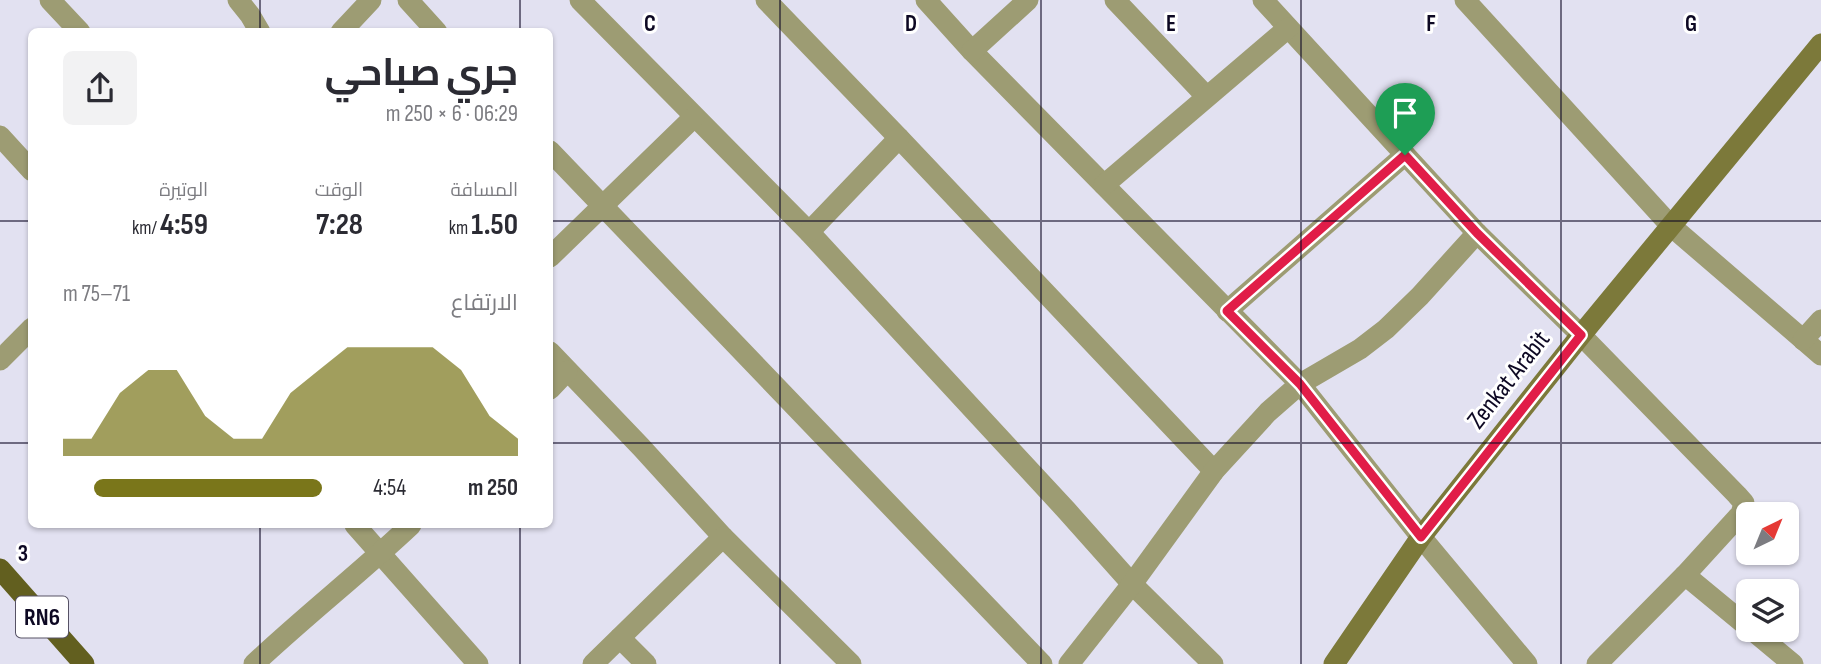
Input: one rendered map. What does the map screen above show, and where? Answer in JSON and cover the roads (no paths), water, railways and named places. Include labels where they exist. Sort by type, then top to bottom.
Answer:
[{"type":"main road","name":"RN6","points":[[0,569],[84,664]]},
{"type":"street","points":[[50,0],[76,28]]},
{"type":"street","points":[[238,0],[258,28]]},
{"type":"street","points":[[345,28],[371,0]]},
{"type":"street","points":[[408,0],[433,28]]},
{"type":"street","points":[[580,0],[808,232],[1132,583],[1213,664]]},
{"type":"street","points":[[766,0],[1214,471]]},
{"type":"street","points":[[926,0],[972,51],[1300,384],[1421,537],[1527,664]]},
{"type":"street","points":[[972,51],[1028,0]]},
{"type":"street","points":[[1115,0],[1206,96]]},
{"type":"street","points":[[1263,0],[1477,233],[1581,335],[1744,503],[1741,514],[1597,664]]},
{"type":"street","points":[[1465,0],[1671,226],[1821,355]]},
{"type":"street","points":[[1104,185],[1288,28]]},
{"type":"street","name":"Zenkat Arabit","points":[[1334,664],[1421,537],[1581,335],[1821,44]]},
{"type":"street","points":[[553,254],[694,117]]},
{"type":"street","points":[[0,136],[28,167]]},
{"type":"street","points":[[808,232],[899,138]]},
{"type":"street","points":[[553,154],[1042,664]]},
{"type":"street","points":[[1227,311],[1405,155]]},
{"type":"street","points":[[1069,664],[1214,471],[1268,412],[1300,384],[1360,349],[1386,329],[1477,233]]},
{"type":"street","points":[[1803,340],[1821,320]]},
{"type":"street","points":[[0,360],[28,332]]},
{"type":"street","points":[[553,355],[723,537],[851,664]]},
{"type":"street","points":[[553,386],[567,371]]},
{"type":"street","points":[[358,528],[478,664]]},
{"type":"street","points":[[254,664],[408,528]]},
{"type":"street","points":[[593,664],[723,537]]},
{"type":"street","points":[[1685,575],[1736,617]]},
{"type":"street","points":[[620,638],[646,664]]},
{"type":"street","points":[[1767,642],[1793,664]]}]
